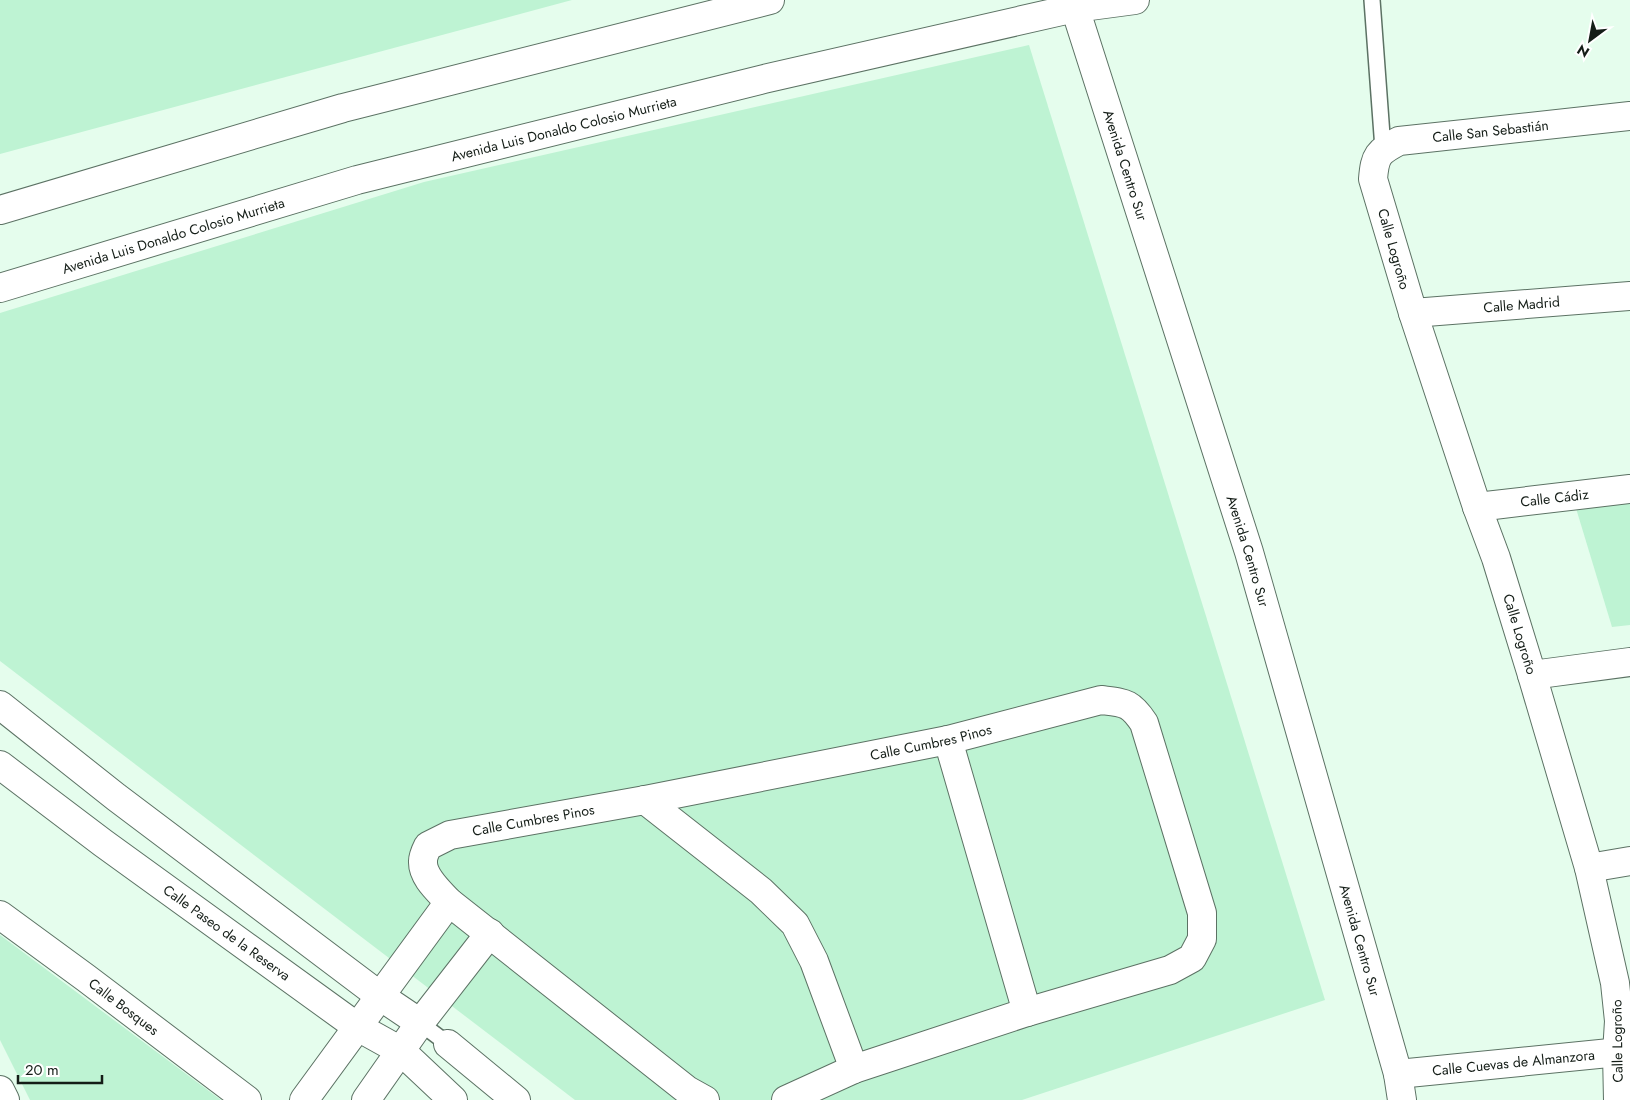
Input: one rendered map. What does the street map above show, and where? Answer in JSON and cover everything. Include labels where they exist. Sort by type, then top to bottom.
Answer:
[{"type":"street","points":[[0,210],[344,108],[770,0]]},
{"type":"street","name":"Avenida Luis Donaldo Colosio Murrieta","points":[[0,288],[357,180],[764,79],[1075,8],[1136,0]]},
{"type":"street","name":"Avenida Centro Sur","points":[[1075,8],[1249,552],[1400,1087]]},
{"type":"street","name":"Calle San Sebastián","points":[[1384,149],[1399,141],[1630,116]]},
{"type":"street","name":"Calle Logroño","points":[[1384,149],[1375,162],[1373,178],[1412,313],[1496,558],[1589,868],[1615,984],[1624,1052],[1618,1100]]},
{"type":"street","name":"Calle Madrid","points":[[1412,313],[1630,296]]},
{"type":"street","name":"Calle Cádiz","points":[[1477,507],[1630,489]]},
{"type":"street","points":[[1532,675],[1630,662]]},
{"type":"street","name":"Calle Cumbres Pinos","points":[[705,1100],[687,1090],[449,902],[434,886],[425,872],[422,860],[428,846],[450,835],[645,800],[948,740],[1101,700],[1122,702],[1135,709],[1144,723],[1202,913],[1202,939],[1192,958],[1170,970],[1027,1012],[854,1069],[786,1100]]},
{"type":"street","points":[[0,705],[116,797],[380,996],[420,1023]]},
{"type":"street","points":[[948,740],[1027,1012]]},
{"type":"street","name":"Calle Paseo de la Reserva","points":[[0,765],[103,843],[356,1026],[400,1051],[453,1100]]},
{"type":"street","points":[[645,800],[761,891],[795,924],[814,961],[854,1069]]},
{"type":"street","points":[[1589,868],[1630,861]]},
{"type":"street","points":[[304,1100],[356,1026],[449,902]]},
{"type":"street","name":"Calle Bosques","points":[[0,915],[247,1100]]},
{"type":"street","points":[[366,1100],[420,1023],[490,933]]},
{"type":"street","points":[[448,1044],[516,1100]]},
{"type":"street","name":"Calle Cuevas de Almanzora","points":[[1400,1087],[1624,1052]]},
{"type":"street","points":[[0,1090],[5,1100]]},
{"type":"lane","points":[[1372,0],[1384,149]]},
{"type":"lane","points":[[420,1023],[448,1044]]},
{"type":"green space","points":[[0,0],[572,0],[0,154]]},
{"type":"green space","points":[[1029,45],[1325,1000],[1022,1100],[575,1100],[0,661],[0,313],[424,182]]},
{"type":"green space","points":[[1630,498],[1630,625],[1612,627],[1575,505]]},
{"type":"green space","points":[[0,935],[221,1100],[30,1100],[0,1040]]}]
